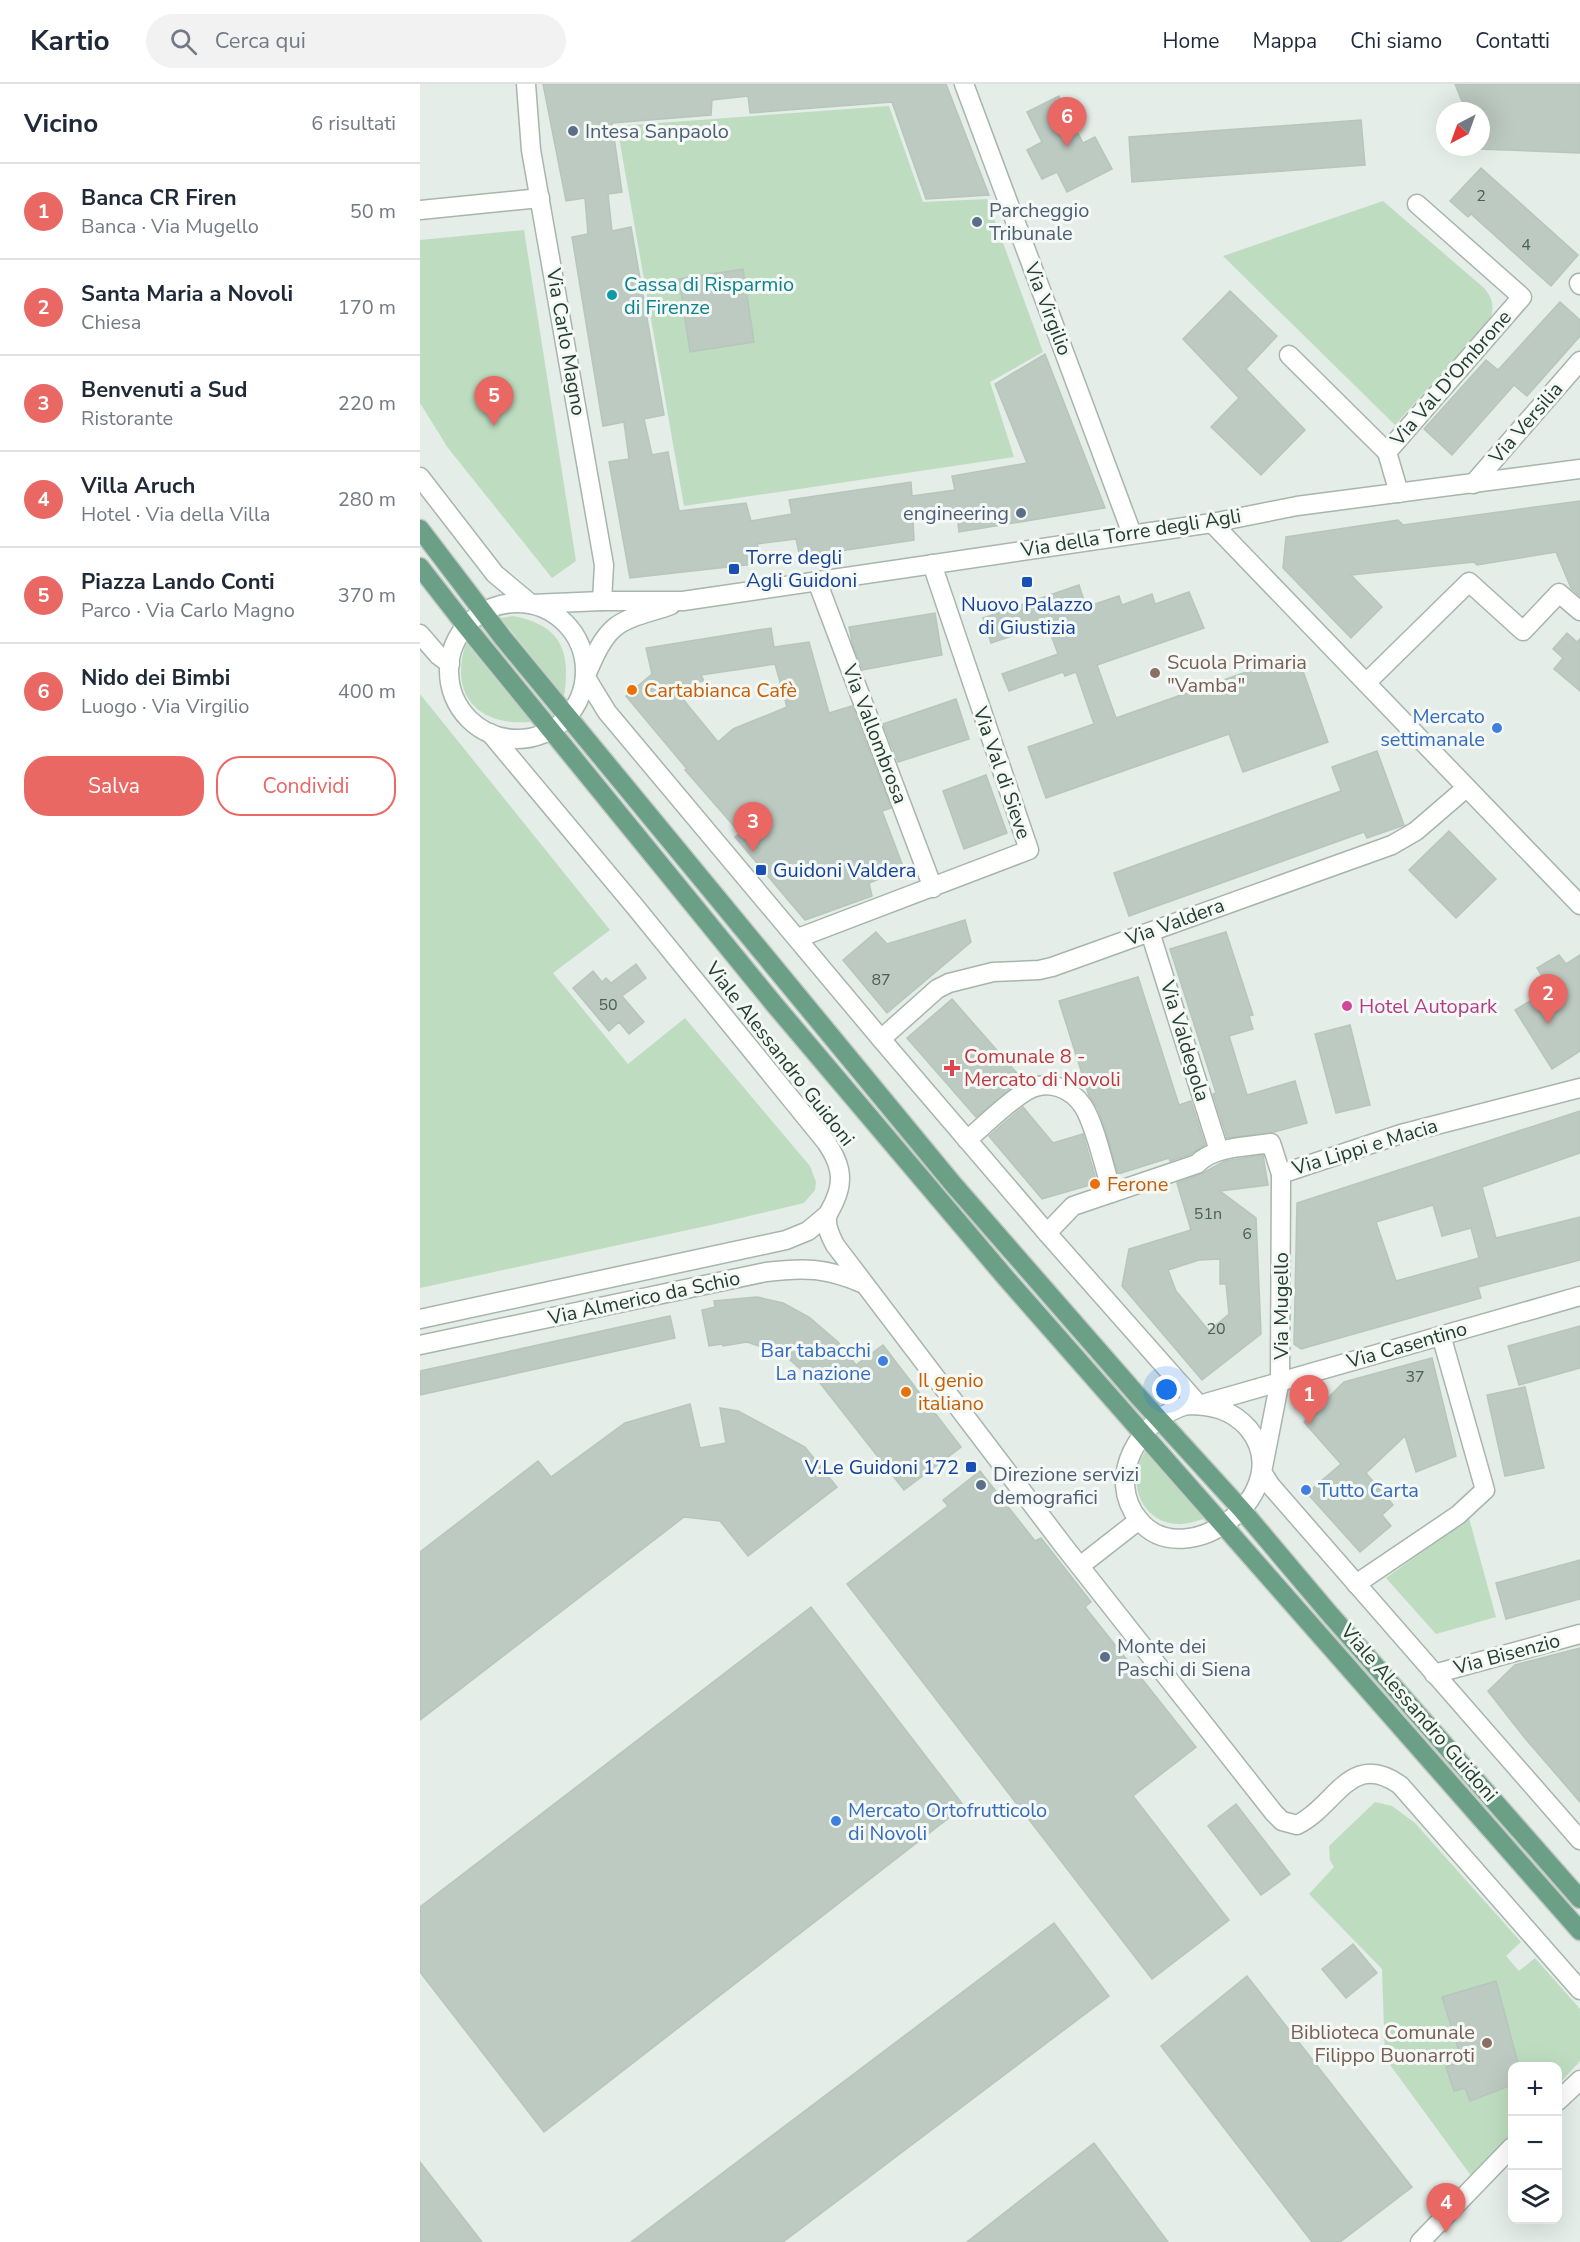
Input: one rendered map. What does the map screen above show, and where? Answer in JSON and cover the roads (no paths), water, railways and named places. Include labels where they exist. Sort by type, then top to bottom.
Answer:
[{"type":"main road","name":"Viale Alessandro Guidoni","points":[[420,529],[483,612],[673,847],[953,1184],[1242,1510],[1336,1621],[1580,1899]]},
{"type":"main road","name":"Viale Alessandro Guidoni","points":[[420,567],[774,1004],[1006,1278],[1580,1931]]},
{"type":"street","name":"Via Carlo Magno","points":[[526,84],[531,150],[604,565],[602,601]]},
{"type":"street","name":"Via Virgilio","points":[[964,84],[1132,534]]},
{"type":"street","points":[[420,210],[540,198]]},
{"type":"street","name":"Via Val D'Ombrone","points":[[1399,493],[1387,452],[1522,297],[1417,204]]},
{"type":"street","points":[[1288,355],[1387,452]]},
{"type":"street","name":"Via Versilia","points":[[1473,484],[1580,361]]},
{"type":"street","name":"Via della Torre degli Agli","points":[[531,604],[683,601],[1212,523],[1298,506],[1580,469]]},
{"type":"street","name":"Viale Alessandro Guidoni","points":[[420,477],[495,574],[531,604],[553,614],[571,630],[582,652],[585,676],[580,698],[568,716],[551,730],[527,738],[508,738],[490,733],[474,723],[460,708],[452,690],[450,664],[457,640],[466,626],[483,612],[506,604],[531,604]]},
{"type":"street","points":[[1212,523],[1580,905]]},
{"type":"street","name":"Via Val di Sieve","points":[[798,938],[1029,850],[932,564]]},
{"type":"street","name":"Via Vallombrosa","points":[[817,581],[933,888]]},
{"type":"street","points":[[1366,683],[1469,582],[1523,631],[1558,593],[1580,611]]},
{"type":"street","name":"Via della Torre degli Agli","points":[[585,676],[599,647],[613,629],[624,622],[683,601]]},
{"type":"street","points":[[420,634],[432,649],[450,664]]},
{"type":"street","name":"Viale Alessandro Guidoni","points":[[585,676],[607,712],[881,1039],[1047,1233],[1199,1405]]},
{"type":"street","name":"Viale Alessandro Guidoni","points":[[490,733],[637,909],[830,1148],[837,1161],[841,1179],[839,1191],[827,1215]]},
{"type":"street","name":"Via Valdera","points":[[881,1039],[937,989],[950,983],[993,972],[1039,970],[1052,967],[1392,845],[1404,839],[1466,788]]},
{"type":"street","name":"Via Valdegola","points":[[1150,932],[1219,1151]]},
{"type":"street","points":[[967,1140],[1027,1090],[1044,1085],[1063,1088],[1071,1093],[1084,1108],[1112,1193]]},
{"type":"street","name":"Via Lippi e Macia","points":[[1047,1233],[1073,1206],[1197,1164],[1203,1157],[1219,1151],[1271,1143],[1281,1174],[1401,1134],[1580,1088]]},
{"type":"street","name":"Via Mugello","points":[[1262,1472],[1274,1382],[1281,1174]]},
{"type":"street","points":[[827,1215],[827,1225],[835,1245],[1080,1566],[1274,1813],[1282,1821],[1297,1825],[1307,1820],[1349,1780],[1370,1773],[1389,1778],[1400,1785],[1580,1990]]},
{"type":"street","name":"Via Almerico da Schio","points":[[420,1319],[786,1240],[808,1231],[827,1215]]},
{"type":"street","name":"Via Almerico da Schio","points":[[420,1345],[766,1272],[800,1268],[815,1269],[843,1276],[867,1286]]},
{"type":"street","name":"Via Casentino","points":[[1199,1405],[1580,1296]]},
{"type":"street","points":[[1356,1584],[1458,1515],[1485,1490],[1441,1335]]},
{"type":"street","name":"Viale Alessandro Guidoni","points":[[1138,1520],[1128,1500],[1125,1480],[1131,1453],[1143,1433],[1159,1418],[1176,1408],[1199,1405],[1225,1410],[1240,1419],[1258,1445],[1262,1472],[1271,1486],[1580,1840]]},
{"type":"street","points":[[1080,1566],[1138,1520],[1156,1533],[1179,1538],[1202,1535],[1224,1525],[1242,1510],[1253,1496],[1262,1472]]},
{"type":"street","name":"Via Bisenzio","points":[[1434,1674],[1580,1635]]},
{"type":"street","points":[[1562,2096],[1580,2080]]},
{"type":"street","points":[[1420,2242],[1508,2151]]},
{"type":"place","name":"Intesa Sanpaolo","points":[[573,131]]},
{"type":"place","name":"Nido dei Bimbi","points":[[1067,147]]},
{"type":"place","name":"Parcheggio Tribunale","points":[[977,222]]},
{"type":"place","name":"Cassa di Risparmio di Firenze","points":[[612,295]]},
{"type":"place","name":"Piazza Lando Conti","points":[[494,426]]},
{"type":"place","name":"engineering","points":[[1021,513]]},
{"type":"place","name":"Torre degli Agli Guidoni","points":[[734,569]]},
{"type":"place","name":"Nuovo Palazzo di Giustizia","points":[[1027,582]]},
{"type":"place","name":"Scuola Primaria \"Vamba\"","points":[[1155,673]]},
{"type":"place","name":"Cartabianca Cafè","points":[[632,690]]},
{"type":"place","name":"Mercato settimanale","points":[[1497,728]]},
{"type":"place","name":"Benvenuti a Sud","points":[[753,852]]},
{"type":"place","name":"Guidoni Valdera","points":[[761,870]]},
{"type":"place","name":"Hotel Autopark","points":[[1347,1006]]},
{"type":"place","name":"Santa Maria a Novoli","points":[[1548,1024]]},
{"type":"place","name":"Comunale 8 - Mercato di Novoli","points":[[952,1068]]},
{"type":"place","name":"Ferone","points":[[1095,1184]]},
{"type":"place","name":"Bar tabacchi La nazione","points":[[883,1361]]},
{"type":"place","name":"Il genio italiano","points":[[906,1392]]},
{"type":"place","name":"Banca CR Firen","points":[[1309,1425]]},
{"type":"place","name":"V.Le Guidoni 172","points":[[971,1467]]},
{"type":"place","name":"Direzione servizi demografici","points":[[981,1485]]},
{"type":"place","name":"Tutto Carta","points":[[1306,1490]]},
{"type":"place","name":"Monte dei Paschi di Siena","points":[[1105,1657]]},
{"type":"place","name":"Mercato Ortofrutticolo di Novoli","points":[[836,1821]]},
{"type":"place","name":"Biblioteca Comunale Filippo Buonarroti","points":[[1487,2043]]},
{"type":"place","name":"Villa Aruch","points":[[1446,2233]]}]
